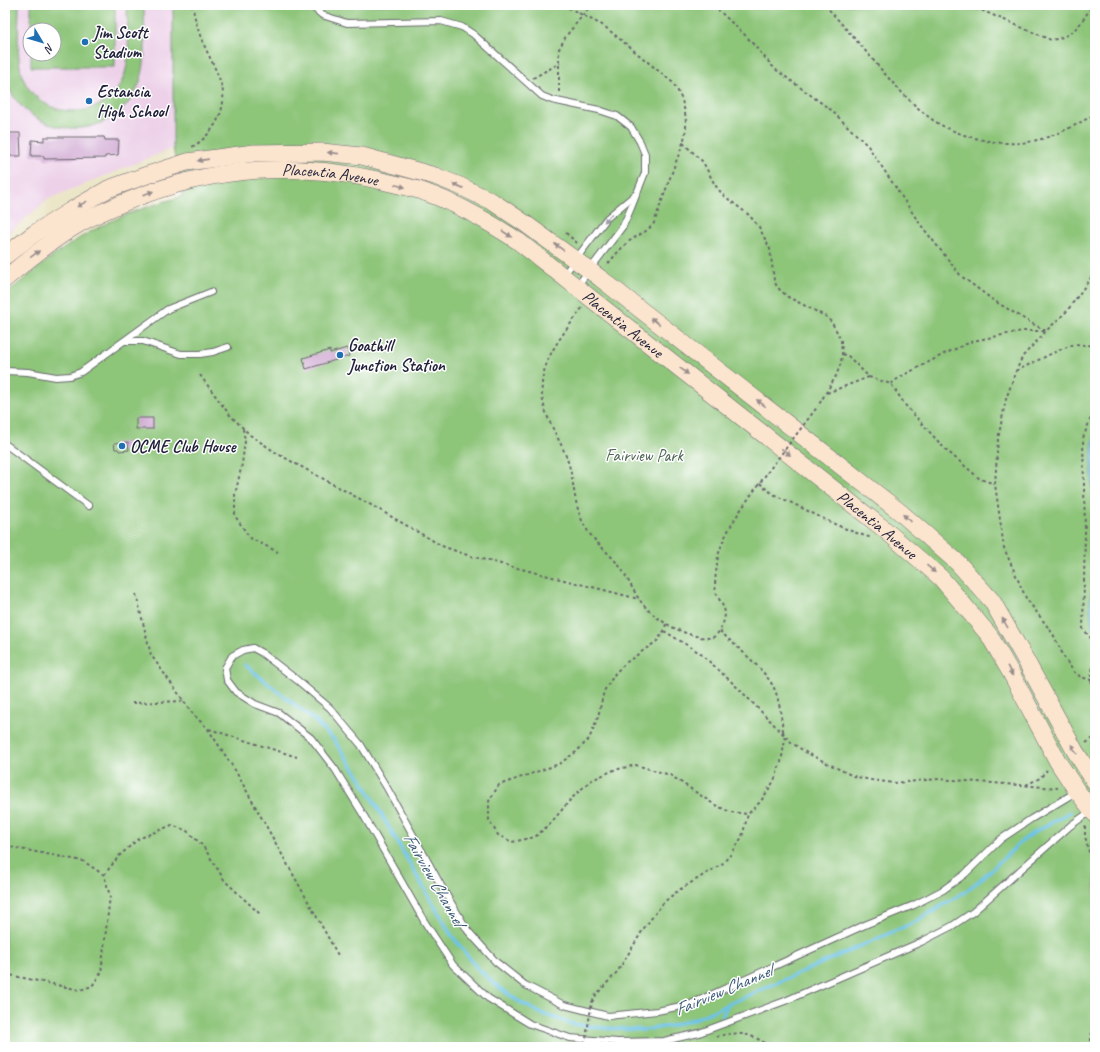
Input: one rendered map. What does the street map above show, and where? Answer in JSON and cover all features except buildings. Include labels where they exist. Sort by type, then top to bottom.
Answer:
[{"type":"main road","name":"Placentia Avenue","points":[[5,256],[35,233],[108,189],[187,162],[254,152],[322,152],[362,156],[435,176],[493,202],[590,270],[900,512],[958,562],[992,601],[1024,657],[1074,751],[1095,782]]},
{"type":"main road","name":"Placentia Avenue","points":[[5,280],[31,257],[72,228],[99,213],[147,193],[189,180],[235,171],[292,169],[366,177],[426,193],[450,202],[518,241],[884,528],[941,578],[989,635],[1055,756],[1091,816]]},
{"type":"lane","points":[[310,5],[322,15],[347,23],[441,21],[462,27],[473,34],[542,96],[559,102],[599,110],[617,116],[631,127],[645,154],[645,173],[622,226],[577,287]]},
{"type":"lane","points":[[563,276],[607,218],[637,193]]},
{"type":"lane","points":[[5,371],[28,372],[56,377],[70,376],[81,372],[168,309],[211,292]]},
{"type":"lane","points":[[124,341],[143,341],[181,354],[200,354],[213,352],[228,347]]},
{"type":"lane","points":[[5,444],[89,506]]},
{"type":"lane","points":[[1077,791],[1031,819],[1002,839],[965,874],[948,886],[914,905],[867,924],[691,1004],[657,1011],[608,1016],[564,1005],[524,985],[496,962],[468,931],[361,744],[330,708],[297,680],[262,653],[253,648],[243,650],[232,656],[226,668],[227,680],[236,692],[255,704],[279,713],[311,738],[330,763],[364,816],[424,921],[453,966],[488,998],[530,1024],[570,1038],[618,1042],[664,1042],[699,1033],[785,1001],[921,942],[952,926],[997,891],[1070,826],[1091,816]]},
{"type":"path","points":[[187,162],[187,150],[197,144],[208,134],[217,122],[223,104],[222,88],[199,32],[192,5]]},
{"type":"path","points":[[563,5],[610,31],[672,82],[681,96],[685,112],[686,126],[683,143],[654,222],[645,232],[632,239],[620,249],[607,266]]},
{"type":"path","points":[[559,102],[559,49],[566,36],[591,5]]},
{"type":"path","points":[[713,5],[747,37],[775,70],[831,110],[868,146],[920,224],[961,276],[993,300],[1046,331]]},
{"type":"path","points":[[825,5],[895,86],[931,119],[950,129],[978,139],[1000,142],[1027,142],[1049,137],[1074,126],[1095,114]]},
{"type":"path","points":[[916,5],[981,10],[1051,40],[1061,39],[1072,32],[1084,19],[1092,5]]},
{"type":"path","points":[[525,81],[560,63]]},
{"type":"path","points":[[583,307],[551,354],[545,367],[542,394],[544,409],[548,421],[572,472],[580,517],[596,542],[618,564],[639,599],[652,614],[666,624],[697,636],[708,638],[715,636],[720,631],[725,617],[723,604],[716,591],[717,561],[729,530],[740,511],[767,473],[818,406],[836,376],[842,354],[837,332],[827,317],[788,297],[777,287],[774,280],[770,249],[760,227],[749,215],[724,195],[715,185],[703,162],[683,143]]},
{"type":"path","points":[[1095,272],[1067,311],[1023,356],[1006,399],[998,439],[995,484],[1004,548],[1026,598],[1053,634],[1065,659],[1074,672],[1081,677],[1091,680],[1095,678]]},
{"type":"path","points":[[891,384],[900,377],[973,341],[1022,331],[1046,331]]},
{"type":"path","points":[[1016,371],[1059,350],[1075,344],[1094,346],[1095,342]]},
{"type":"path","points":[[842,354],[848,356],[869,377],[891,384],[906,406],[944,449],[980,478],[995,484]]},
{"type":"path","points":[[200,375],[229,414],[243,429],[278,454],[442,546],[470,556],[639,599]]},
{"type":"path","points":[[826,393],[869,377]]},
{"type":"path","points":[[1095,414],[1090,420],[1083,438],[1086,532],[1083,629],[1095,643]]},
{"type":"path","points":[[243,429],[245,440],[242,464],[235,495],[235,516],[250,538],[278,552]]},
{"type":"path","points":[[760,483],[768,492],[826,521],[858,534],[873,538]]},
{"type":"path","points":[[136,594],[151,655],[193,714],[208,729],[236,770],[339,957]]},
{"type":"path","points":[[666,624],[664,632],[657,640],[616,672],[604,691],[598,717],[589,739],[576,752],[559,764],[499,785],[489,801],[489,820],[498,834],[512,842],[535,837],[550,824],[571,799],[590,781],[614,770],[636,765],[670,775],[715,805],[730,812],[748,814]]},
{"type":"path","points":[[585,1044],[592,1002],[596,995],[618,972],[644,928],[664,902],[679,890],[722,864],[732,853],[742,837],[748,814],[761,801],[774,781],[781,762],[785,740],[774,687],[754,663],[720,631]]},
{"type":"path","points":[[664,632],[700,653],[738,688],[792,743],[807,753],[854,776],[894,783],[939,780],[1058,788]]},
{"type":"path","points":[[1095,650],[1091,680],[1095,696]]},
{"type":"path","points":[[132,703],[184,701]]},
{"type":"path","points":[[1095,721],[1095,726]]},
{"type":"path","points":[[208,729],[297,757]]},
{"type":"path","points":[[1086,743],[1095,737]]},
{"type":"path","points":[[1024,786],[1040,778],[1047,770]]},
{"type":"path","points":[[1091,816],[1085,836],[1092,860],[1095,892]]},
{"type":"path","points":[[104,875],[119,856],[138,840],[172,825],[187,830],[203,846],[224,881],[261,915]]},
{"type":"path","points":[[5,846],[83,861],[104,875],[110,896],[101,973],[92,986],[80,990],[5,974]]},
{"type":"path","points":[[1090,1047],[1095,1010]]},
{"type":"path","points":[[710,1039],[733,1033],[754,1037],[771,1047]]},
{"type":"path","points":[[684,1047],[690,1045]]},
{"type":"shaded area","name":"Estancia High School","points":[[5,5],[173,5],[173,148],[48,199],[5,236]]},
{"type":"green space","points":[[5,5],[19,5],[18,41],[20,68],[30,90],[41,101],[55,108],[70,111],[86,110],[100,105],[113,95],[122,81],[127,64],[127,5],[144,5],[145,48],[143,69],[137,89],[124,107],[108,120],[89,127],[69,128],[50,124],[32,115],[17,101],[6,81]]},
{"type":"green space","name":"Jim Scott Stadium","points":[[31,5],[115,5],[115,67],[31,67],[31,62],[62,62],[62,22],[31,22]]},
{"type":"green space","name":"Fairview Park","points":[[173,5],[1095,5],[1095,1047],[5,1047],[5,295],[53,256],[91,231],[133,212],[183,196],[173,148]]},
{"type":"water","points":[[1095,433],[1095,534],[1092,502],[1092,455]]},
{"type":"water","points":[[1095,543],[1095,630],[1092,629],[1090,605]]},
{"type":"waterway","name":"Fairview Channel","points":[[245,665],[314,720],[334,740],[361,779],[450,933],[477,968],[496,985],[518,1001],[540,1013],[573,1024],[604,1028],[644,1030],[670,1026],[697,1018],[915,922],[966,891],[1033,833],[1070,812]]},
{"type":"waterway","points":[[722,1016],[727,1005]]},
{"type":"place","name":"Jim Scott Stadium","points":[[85,42]]},
{"type":"place","name":"Estancia High School","points":[[89,101]]},
{"type":"place","name":"Goathill Junction Station","points":[[340,355]]},
{"type":"place","name":"OCME Club House","points":[[122,446]]}]
